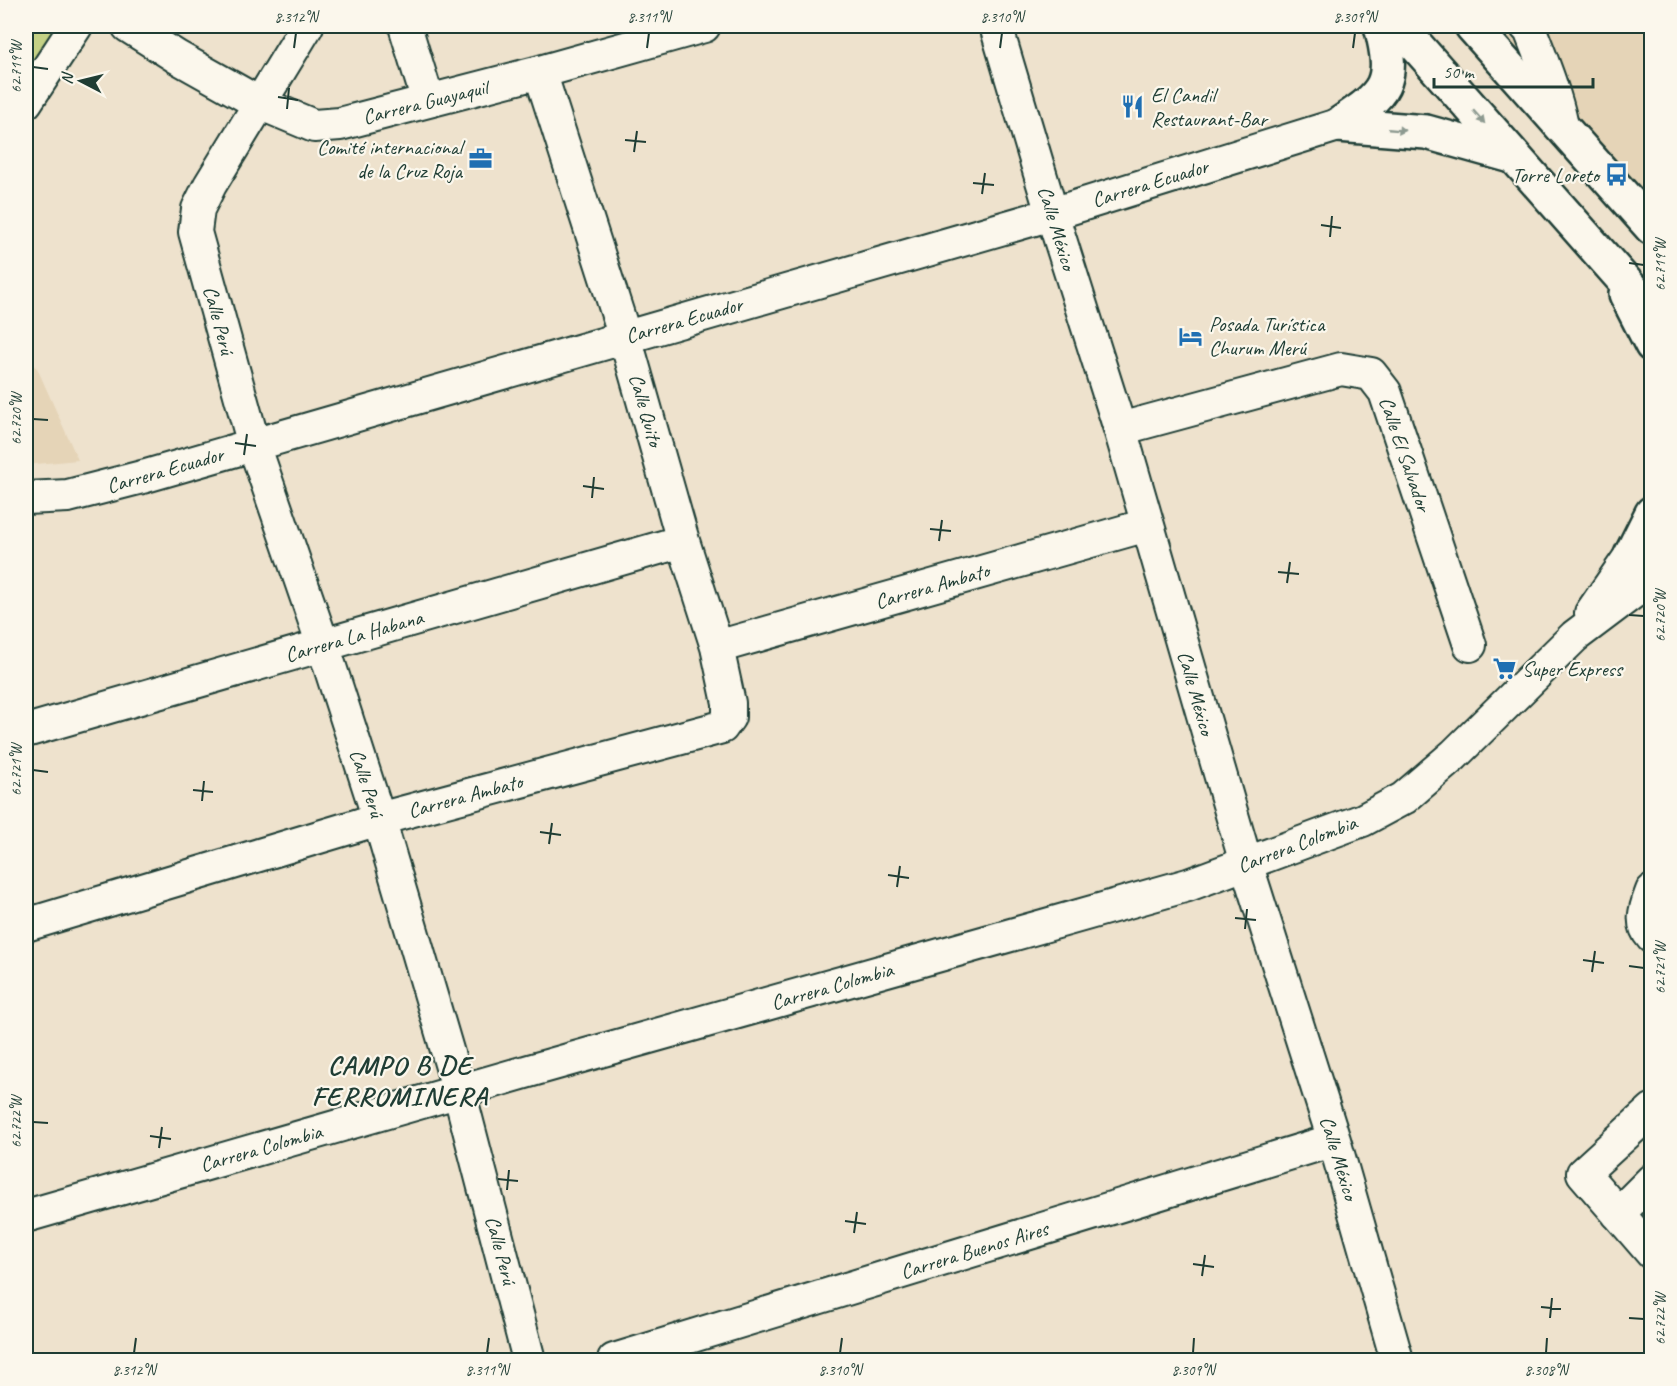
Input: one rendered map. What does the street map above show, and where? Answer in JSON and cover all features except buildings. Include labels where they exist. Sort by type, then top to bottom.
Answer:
[{"type":"main road","points":[[1338,125],[1369,104],[1382,89],[1388,71],[1381,26]]},
{"type":"main road","points":[[1399,26],[1652,312]]},
{"type":"main road","points":[[1472,26],[1652,228]]},
{"type":"main road","points":[[1338,125],[1426,132],[1512,156]]},
{"type":"main road","points":[[1617,273],[1652,345]]},
{"type":"main road","points":[[1645,555],[1652,513]]},
{"type":"street","points":[[26,102],[76,26]]},
{"type":"street","name":"Carrera Guayaquil","points":[[128,26],[177,57],[259,103],[314,126],[340,124],[704,26]]},
{"type":"street","points":[[259,103],[307,26]]},
{"type":"street","points":[[405,26],[428,101]]},
{"type":"street","name":"Calle México","points":[[996,26],[1120,429],[1246,864],[1334,1140],[1397,1360]]},
{"type":"street","points":[[1526,26],[1530,30],[1547,74],[1558,105],[1562,126]]},
{"type":"street","name":"Calle Quito","points":[[540,72],[625,337],[683,541],[717,647],[729,703],[729,717]]},
{"type":"street","name":"Calle Perú","points":[[259,103],[198,209],[195,232],[254,445],[379,819],[459,1091],[529,1360]]},
{"type":"street","name":"Carrera Ecuador","points":[[26,498],[68,496],[146,477],[1052,214],[1338,125]]},
{"type":"street","name":"Calle El Salvador","points":[[1120,429],[1341,369],[1371,374],[1385,392],[1470,645]]},
{"type":"street","name":"Carrera Ambato","points":[[717,647],[1148,525]]},
{"type":"street","name":"Carrera La Habana","points":[[26,731],[683,541]]},
{"type":"street","name":"Carrera Colombia","points":[[26,1216],[1188,885],[1363,820],[1404,798],[1454,755],[1575,636],[1645,555]]},
{"type":"street","name":"Carrera Ambato","points":[[26,925],[379,819],[722,727],[729,717]]},
{"type":"street","points":[[1652,1110],[1583,1173],[1652,1253]]},
{"type":"street","name":"Carrera Buenos Aires","points":[[614,1360],[1334,1140]]},
{"type":"street","points":[[1618,1214],[1652,1180]]},
{"type":"shaded area","points":[[1472,26],[1651,26],[1651,229]]},
{"type":"shaded area","points":[[26,360],[37,368],[78,460],[26,465]]},
{"type":"green space","points":[[26,26],[60,26],[26,78]]},
{"type":"place","name":"El Candil Restaurant-Bar","points":[[1133,107]]},
{"type":"place","name":"Comité internacional de la Cruz Roja","points":[[480,159]]},
{"type":"place","name":"Torre Loreto","points":[[1617,175]]},
{"type":"place","name":"Posada Turística Churum Merú","points":[[1191,336]]},
{"type":"place","name":"Super Express","points":[[1504,669]]},
{"type":"district","name":"CAMPO B DE FERROMINERA","points":[[400,1080]]}]
